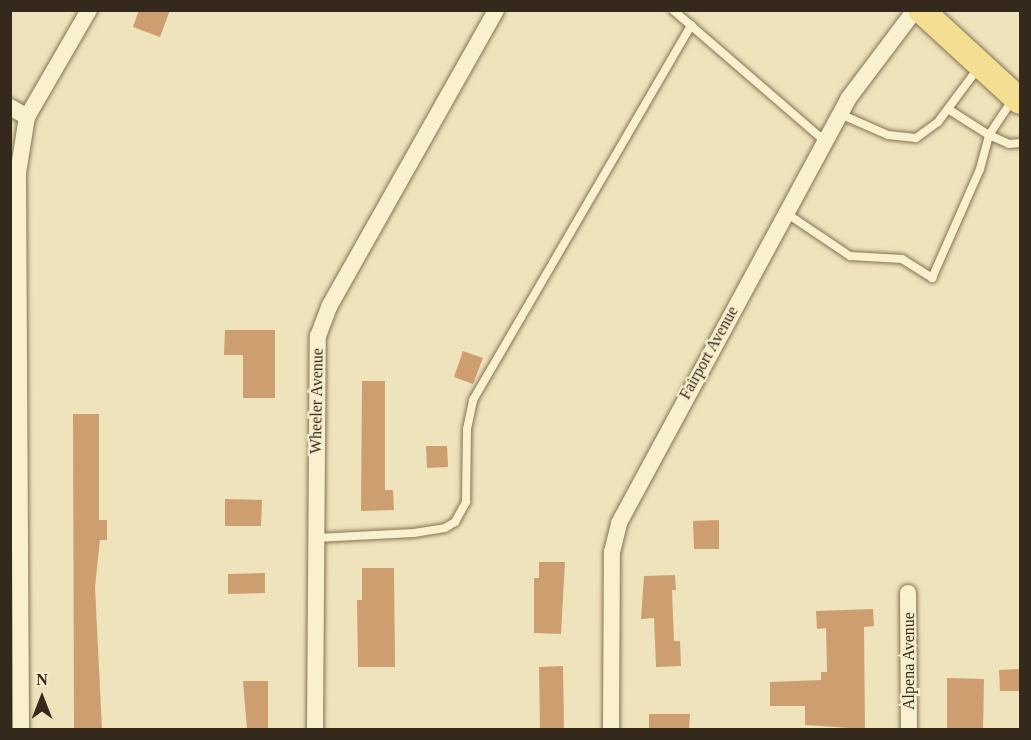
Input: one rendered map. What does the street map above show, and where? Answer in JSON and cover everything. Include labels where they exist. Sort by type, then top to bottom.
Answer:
[{"type":"main road","points":[[921,10],[1018,98]]},
{"type":"street","points":[[21,729],[18,173],[27,117],[89,10]]},
{"type":"street","name":"Wheeler Avenue","points":[[315,729],[318,336],[330,305],[496,10]]},
{"type":"street","name":"Fairport Avenue","points":[[611,729],[612,552],[619,523],[840,114],[915,10]]},
{"type":"street","points":[[10,107],[27,117]]},
{"type":"street","name":"Alpena Avenue","points":[[908,593],[909,729]]},
{"type":"lane","points":[[673,10],[825,141]]},
{"type":"lane","points":[[315,538],[414,533],[445,528],[455,522],[466,502],[467,429],[473,400],[691,25]]},
{"type":"lane","points":[[840,114],[888,135],[916,138],[948,109],[981,65]]},
{"type":"lane","points":[[786,213],[850,256],[902,259],[932,278],[980,169],[989,135],[1018,98]]},
{"type":"lane","points":[[948,109],[989,135],[1009,144],[1020,143]]},
{"type":"building","points":[[139,10],[170,10],[160,37],[133,27]]},
{"type":"building","points":[[225,330],[275,330],[275,398],[243,398],[243,355],[224,355]]},
{"type":"building","points":[[463,351],[483,358],[473,384],[454,377]]},
{"type":"building","points":[[362,381],[385,381],[385,490],[393,490],[394,510],[361,511]]},
{"type":"building","points":[[73,414],[99,414],[99,520],[107,520],[107,540],[100,540],[95,587],[102,729],[74,729]]},
{"type":"building","points":[[426,446],[447,446],[448,467],[427,468]]},
{"type":"building","points":[[225,499],[262,500],[261,526],[225,526]]},
{"type":"building","points":[[719,520],[719,549],[694,549],[693,521]]},
{"type":"building","points":[[539,562],[565,562],[561,634],[534,633],[534,578],[539,578]]},
{"type":"building","points":[[362,568],[394,568],[395,667],[358,667],[357,600],[362,600]]},
{"type":"building","points":[[265,573],[265,593],[228,594],[228,574]]},
{"type":"building","points":[[675,575],[676,590],[672,590],[674,641],[680,641],[681,666],[656,667],[654,618],[641,619],[644,576]]},
{"type":"building","points":[[873,609],[874,626],[864,627],[865,729],[805,725],[805,706],[770,706],[770,682],[821,680],[821,672],[827,672],[826,628],[817,629],[816,611]]},
{"type":"building","points":[[563,666],[564,729],[540,729],[539,667]]},
{"type":"building","points":[[1020,669],[1020,691],[1000,691],[999,670]]},
{"type":"building","points":[[947,678],[984,679],[983,729],[947,729]]},
{"type":"building","points":[[243,681],[268,681],[268,729],[247,729]]},
{"type":"building","points":[[649,714],[690,714],[689,729],[649,729]]}]
